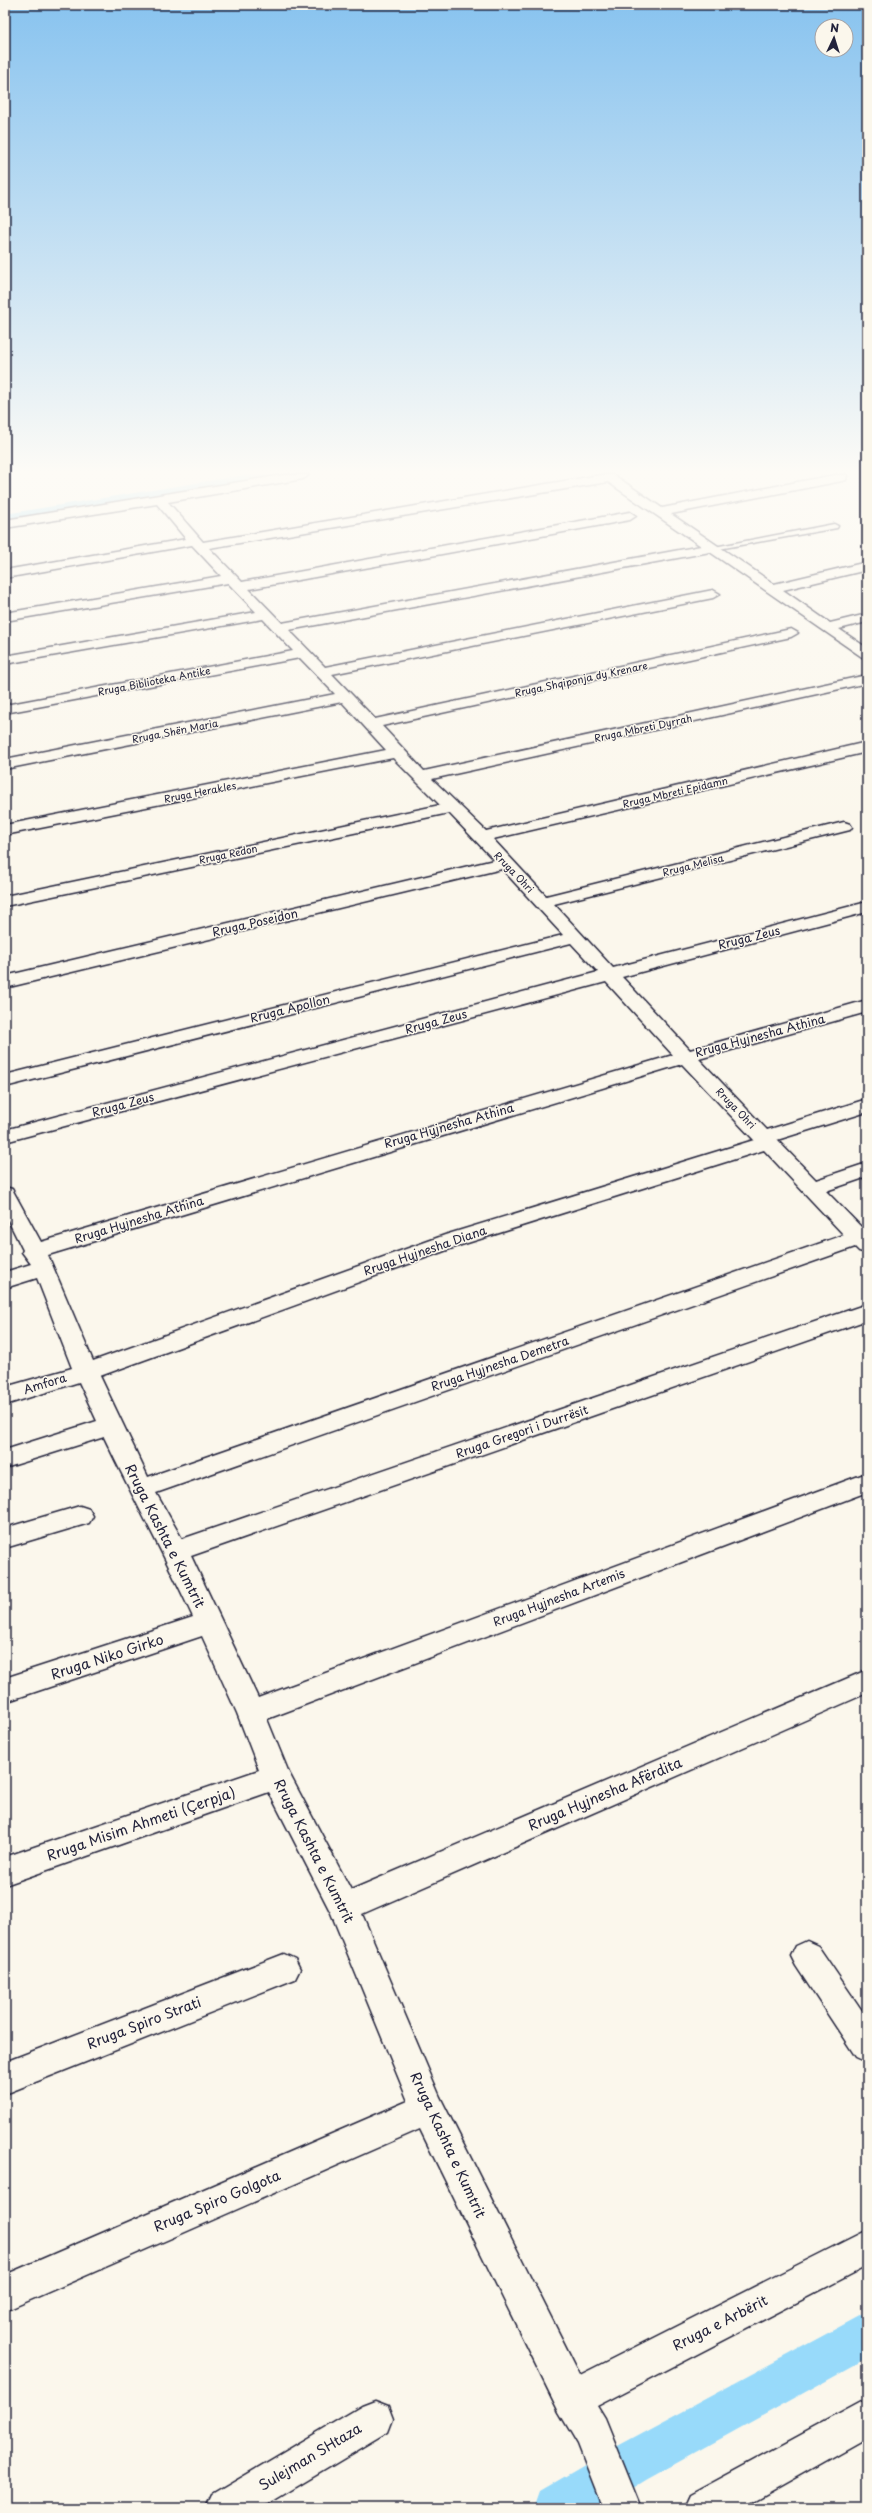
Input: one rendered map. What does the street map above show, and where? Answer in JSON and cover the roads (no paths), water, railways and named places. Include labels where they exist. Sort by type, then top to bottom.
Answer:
[{"type":"street","points":[[5,617],[167,592]]},
{"type":"street","name":"Rruga Ohri","points":[[245,592],[320,672],[372,724],[396,753],[419,777],[482,837],[504,863],[543,902],[686,1057],[813,1188],[863,1242]]},
{"type":"street","points":[[280,628],[473,592]]},
{"type":"street","points":[[778,592],[867,654]]},
{"type":"street","points":[[320,672],[713,594]]},
{"type":"street","points":[[5,660],[266,614]]},
{"type":"street","points":[[829,627],[867,618]]},
{"type":"street","name":"Rruga Shqiponja dy Krenare","points":[[372,724],[791,633]]},
{"type":"street","name":"Rruga Biblioteka Antike","points":[[5,709],[303,653]]},
{"type":"street","name":"Rruga Mbreti Dyrrah","points":[[419,777],[867,679]]},
{"type":"street","name":"Rruga Shën Maria","points":[[5,764],[345,697]]},
{"type":"street","name":"Rruga Mbreti Epidamn","points":[[482,837],[867,747]]},
{"type":"street","name":"Rruga Herakles","points":[[5,830],[396,753]]},
{"type":"street","name":"Rruga Redon","points":[[5,901],[451,808]]},
{"type":"street","name":"Rruga Melisa","points":[[543,902],[844,827]]},
{"type":"street","name":"Rruga Poseidon","points":[[5,982],[504,863]]},
{"type":"street","name":"Rruga Zeus","points":[[5,1136],[592,981],[610,974],[867,908]]},
{"type":"street","name":"Rruga Apollon","points":[[5,1081],[575,937]]},
{"type":"street","name":"Rruga Hyjnesha Athina","points":[[5,1280],[39,1260],[686,1057],[867,1006]]},
{"type":"street","name":"Rruga Hyjnesha Diana","points":[[86,1372],[453,1240],[766,1140],[867,1104]]},
{"type":"street","points":[[813,1188],[867,1170]]},
{"type":"street","name":"Rruga Kashta e Kumtrit","points":[[5,1194],[39,1260],[86,1372],[141,1489],[176,1551],[251,1713],[276,1777],[344,1907],[428,2110],[572,2399],[592,2432],[622,2508]]},
{"type":"street","name":"Rruga Hyjnesha Demetra","points":[[141,1489],[863,1242]]},
{"type":"street","name":"Rruga Gregori i Durrësit","points":[[176,1551],[867,1312]]},
{"type":"street","name":"Amfora","points":[[5,1396],[86,1372]]},
{"type":"street","points":[[5,1459],[111,1426]]},
{"type":"street","name":"Rruga Hyjnesha Artemis","points":[[251,1713],[867,1482]]},
{"type":"street","points":[[5,1538],[80,1516]]},
{"type":"street","name":"Rruga Niko Girko","points":[[5,1690],[209,1623]]},
{"type":"street","name":"Rruga Hyjnesha Afërdita","points":[[344,1907],[867,1682]]},
{"type":"street","name":"Rruga Misim Ahmeti (Çerpja)","points":[[5,1871],[276,1777]]},
{"type":"street","points":[[807,1956],[867,2046]]},
{"type":"street","name":"Rruga Spiro Strati","points":[[5,2078],[284,1969]]},
{"type":"street","name":"Rruga Spiro Golgota","points":[[5,2293],[428,2110]]},
{"type":"street","name":"Rruga e Arbërit","points":[[572,2399],[867,2247]]},
{"type":"street","points":[[703,2508],[867,2417]]},
{"type":"street","name":"Sulejman SHtaza","points":[[225,2508],[375,2419]]},
{"type":"waterway","points":[[557,2508],[630,2464],[867,2334]]}]
